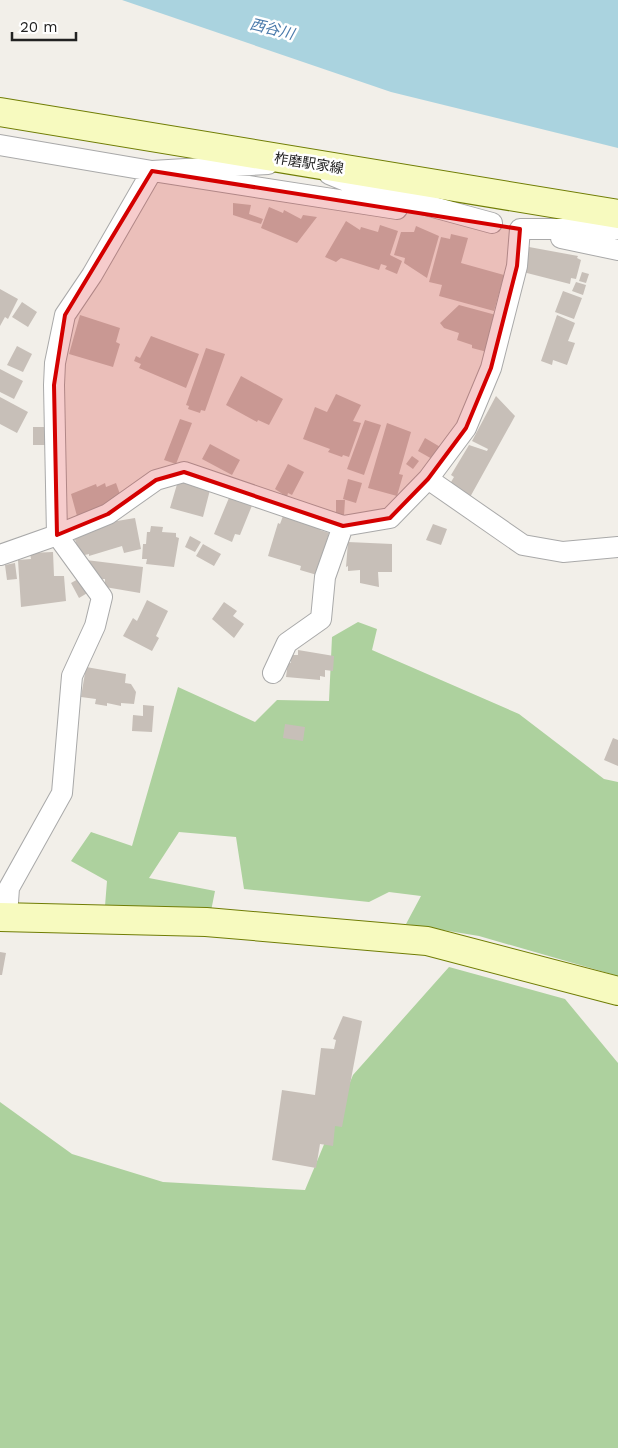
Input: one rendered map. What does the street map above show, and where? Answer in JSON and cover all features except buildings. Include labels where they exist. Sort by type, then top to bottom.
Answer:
[{"type":"main road","name":"柞磨駅家線","points":[[0,112],[618,214]]},
{"type":"main road","points":[[3,917],[206,922],[427,941],[618,991]]},
{"type":"street","points":[[0,145],[152,172],[492,223]]},
{"type":"street","points":[[152,172],[302,162],[363,188],[492,223],[618,250]]},
{"type":"street","points":[[3,917],[9,888],[62,793],[72,676],[95,626],[102,597],[57,535],[55,363],[65,315],[92,275],[152,172]]},
{"type":"street","points":[[520,229],[618,229]]},
{"type":"street","points":[[0,555],[57,535],[108,514],[156,480],[184,472],[344,526],[390,518],[428,479],[466,428],[491,368],[517,266],[520,229]]},
{"type":"street","points":[[428,479],[523,545],[563,552],[618,547]]},
{"type":"street","points":[[273,673],[286,643],[321,620],[325,577],[344,526]]},
{"type":"highlighted area","points":[[152,171],[520,229],[517,266],[491,368],[466,428],[428,479],[390,518],[343,526],[184,472],[156,480],[108,514],[57,535],[54,385],[65,315]]},
{"type":"green space","points":[[358,622],[377,629],[372,650],[519,714],[604,779],[618,782],[618,976],[479,936],[406,924],[421,896],[389,892],[369,902],[244,889],[236,837],[179,832],[149,878],[215,891],[211,911],[105,906],[107,881],[71,861],[91,832],[132,846],[178,687],[255,722],[277,700],[329,701],[332,637]]},
{"type":"green space","points":[[449,967],[565,999],[618,1063],[618,1448],[0,1448],[0,1102],[72,1154],[163,1182],[305,1190],[353,1075]]},
{"type":"water","name":"西谷川","points":[[122,0],[618,0],[618,148],[391,92]]}]
